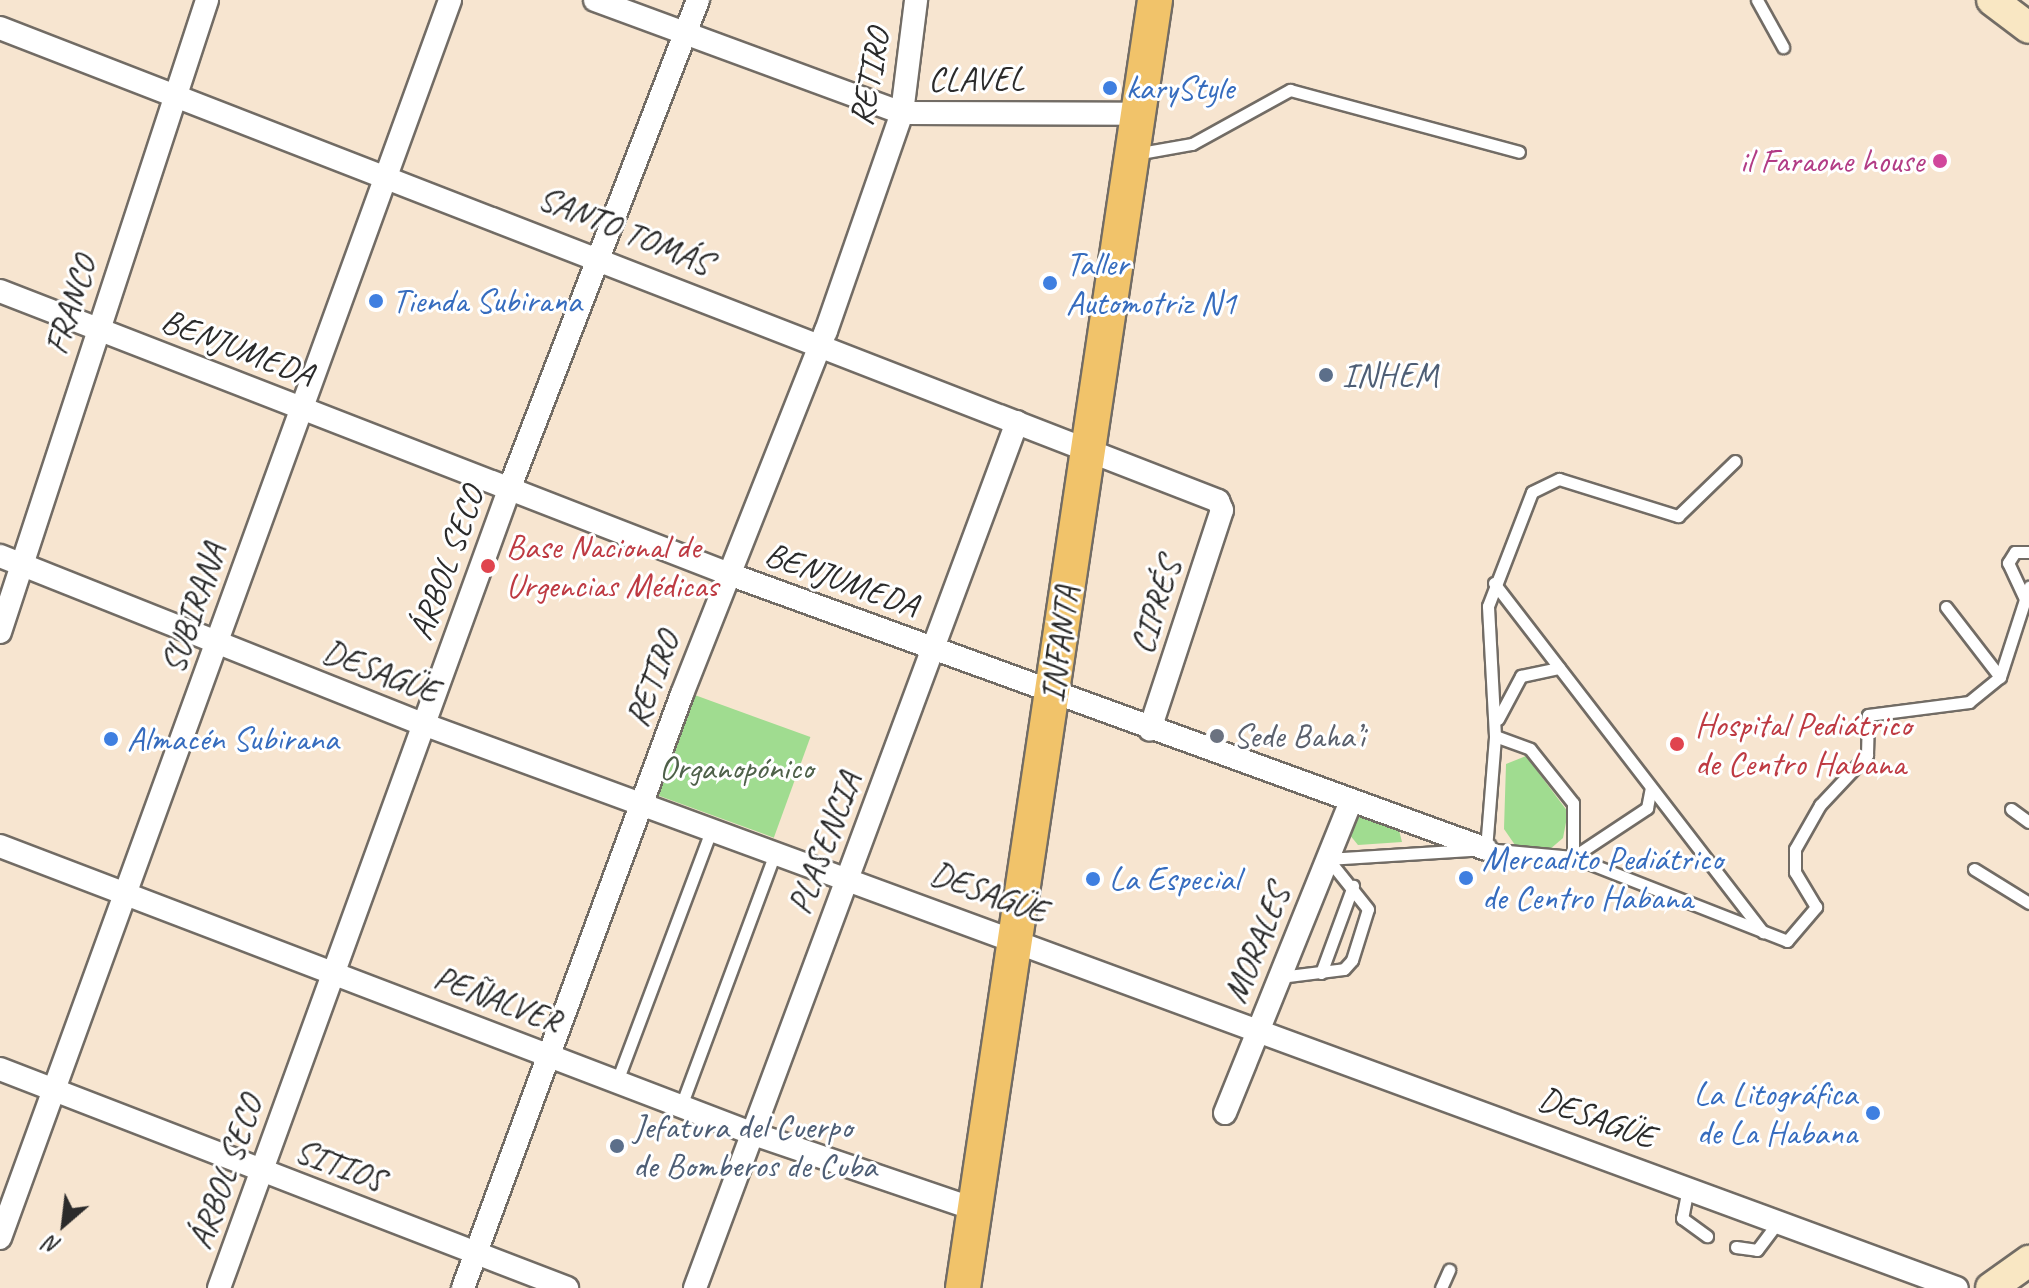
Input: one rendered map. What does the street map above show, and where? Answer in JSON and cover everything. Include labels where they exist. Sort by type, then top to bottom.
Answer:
[{"type":"main road","name":"INFANTA","points":[[963,1288],[1013,937],[1052,693],[1084,447],[1155,0]]},
{"type":"main road","points":[[1992,0],[2029,28]]},
{"type":"main road","points":[[1991,1288],[2029,1261]]},
{"type":"street","name":"FRANCO","points":[[0,632],[10,560],[98,329],[173,94],[207,0]]},
{"type":"street","name":"SUBIRANA","points":[[0,1238],[128,895],[299,407],[450,0]]},
{"type":"street","name":"CLAVEL","points":[[595,0],[902,113],[1137,114]]},
{"type":"street","name":"ÁRBOL SECO","points":[[219,1288],[259,1170],[337,973],[423,724],[596,255],[698,0]]},
{"type":"street","name":"RETIRO","points":[[463,1288],[729,574],[821,344],[902,113],[916,0]]},
{"type":"street","name":"SANTO TOMÁS","points":[[0,28],[387,173],[1084,447],[1222,505]]},
{"type":"street","name":"BENJUMEDA","points":[[0,291],[729,574],[1486,849]]},
{"type":"street","name":"PLASENCIA","points":[[695,1288],[1017,422]]},
{"type":"street","name":"CIPRÉS","points":[[1150,729],[1222,505]]},
{"type":"street","name":"DESAGÜE","points":[[10,560],[423,724],[1013,937],[1957,1288]]},
{"type":"street","name":"MORALES","points":[[1225,1113],[1351,801]]},
{"type":"street","name":"PEÑALVER","points":[[0,846],[751,1133],[974,1209]]},
{"type":"street","name":"SITIOS","points":[[0,1069],[567,1288]]},
{"type":"lane","points":[[1757,0],[1783,47]]},
{"type":"lane","points":[[1131,154],[1192,144],[1290,90],[1519,152]]},
{"type":"lane","points":[[1486,849],[1495,736],[1487,629],[1494,583],[1543,482],[1559,479],[1678,516],[1735,461]]},
{"type":"lane","points":[[2025,600],[2008,563],[2015,552],[2029,552]]},
{"type":"lane","points":[[1494,583],[1765,935]]},
{"type":"lane","points":[[1327,859],[1486,849],[1573,857],[1765,935],[1787,941],[1815,912],[1795,872],[1795,849],[1820,805],[1867,755],[1868,715],[1969,702],[2000,677],[2029,587]]},
{"type":"lane","points":[[1946,607],[2000,677]]},
{"type":"lane","points":[[1495,736],[1516,681],[1559,668]]},
{"type":"lane","points":[[1495,736],[1530,749],[1573,803],[1573,857]]},
{"type":"lane","points":[[1573,857],[1647,808],[1651,788]]},
{"type":"lane","points":[[2011,809],[2029,822]]},
{"type":"lane","points":[[617,1081],[712,828]]},
{"type":"lane","points":[[681,1106],[775,853]]},
{"type":"lane","points":[[1280,977],[1321,973],[1352,960],[1368,909],[1353,886],[1327,859]]},
{"type":"lane","points":[[1974,869],[2029,903]]},
{"type":"lane","points":[[1321,973],[1353,886]]},
{"type":"lane","points":[[1688,1187],[1682,1218],[1707,1236]]},
{"type":"lane","points":[[1736,1247],[1757,1250],[1779,1221]]},
{"type":"lane","points":[[1441,1288],[1449,1270]]},
{"type":"green space","name":"Organopónico","points":[[692,694],[810,737],[774,838],[655,795]]},
{"type":"green space","points":[[1526,756],[1568,812],[1563,838],[1549,850],[1515,845],[1504,829],[1506,764]]},
{"type":"green space","points":[[1358,816],[1399,830],[1402,842],[1358,845],[1349,834]]},
{"type":"place","name":"karyStyle","points":[[1110,88]]},
{"type":"place","name":"il Faraone house","points":[[1940,161]]},
{"type":"place","name":"Taller Automotriz N1","points":[[1050,283]]},
{"type":"place","name":"Tienda Subirana","points":[[376,301]]},
{"type":"place","name":"INHEM","points":[[1326,375]]},
{"type":"place","name":"Base Nacional de Urgencias Médicas","points":[[488,566]]},
{"type":"place","name":"Sede Baha’i","points":[[1217,736]]},
{"type":"place","name":"Almacén Subirana","points":[[111,739]]},
{"type":"place","name":"Hospital Pediátrico de Centro Habana","points":[[1677,744]]},
{"type":"place","name":"Mercadito Pediátrico de Centro Habana","points":[[1466,878]]},
{"type":"place","name":"La Especial","points":[[1093,879]]},
{"type":"place","name":"La Litográfica de La Habana","points":[[1873,1113]]},
{"type":"place","name":"Jefatura del Cuerpo de Bomberos de Cuba","points":[[617,1146]]}]
